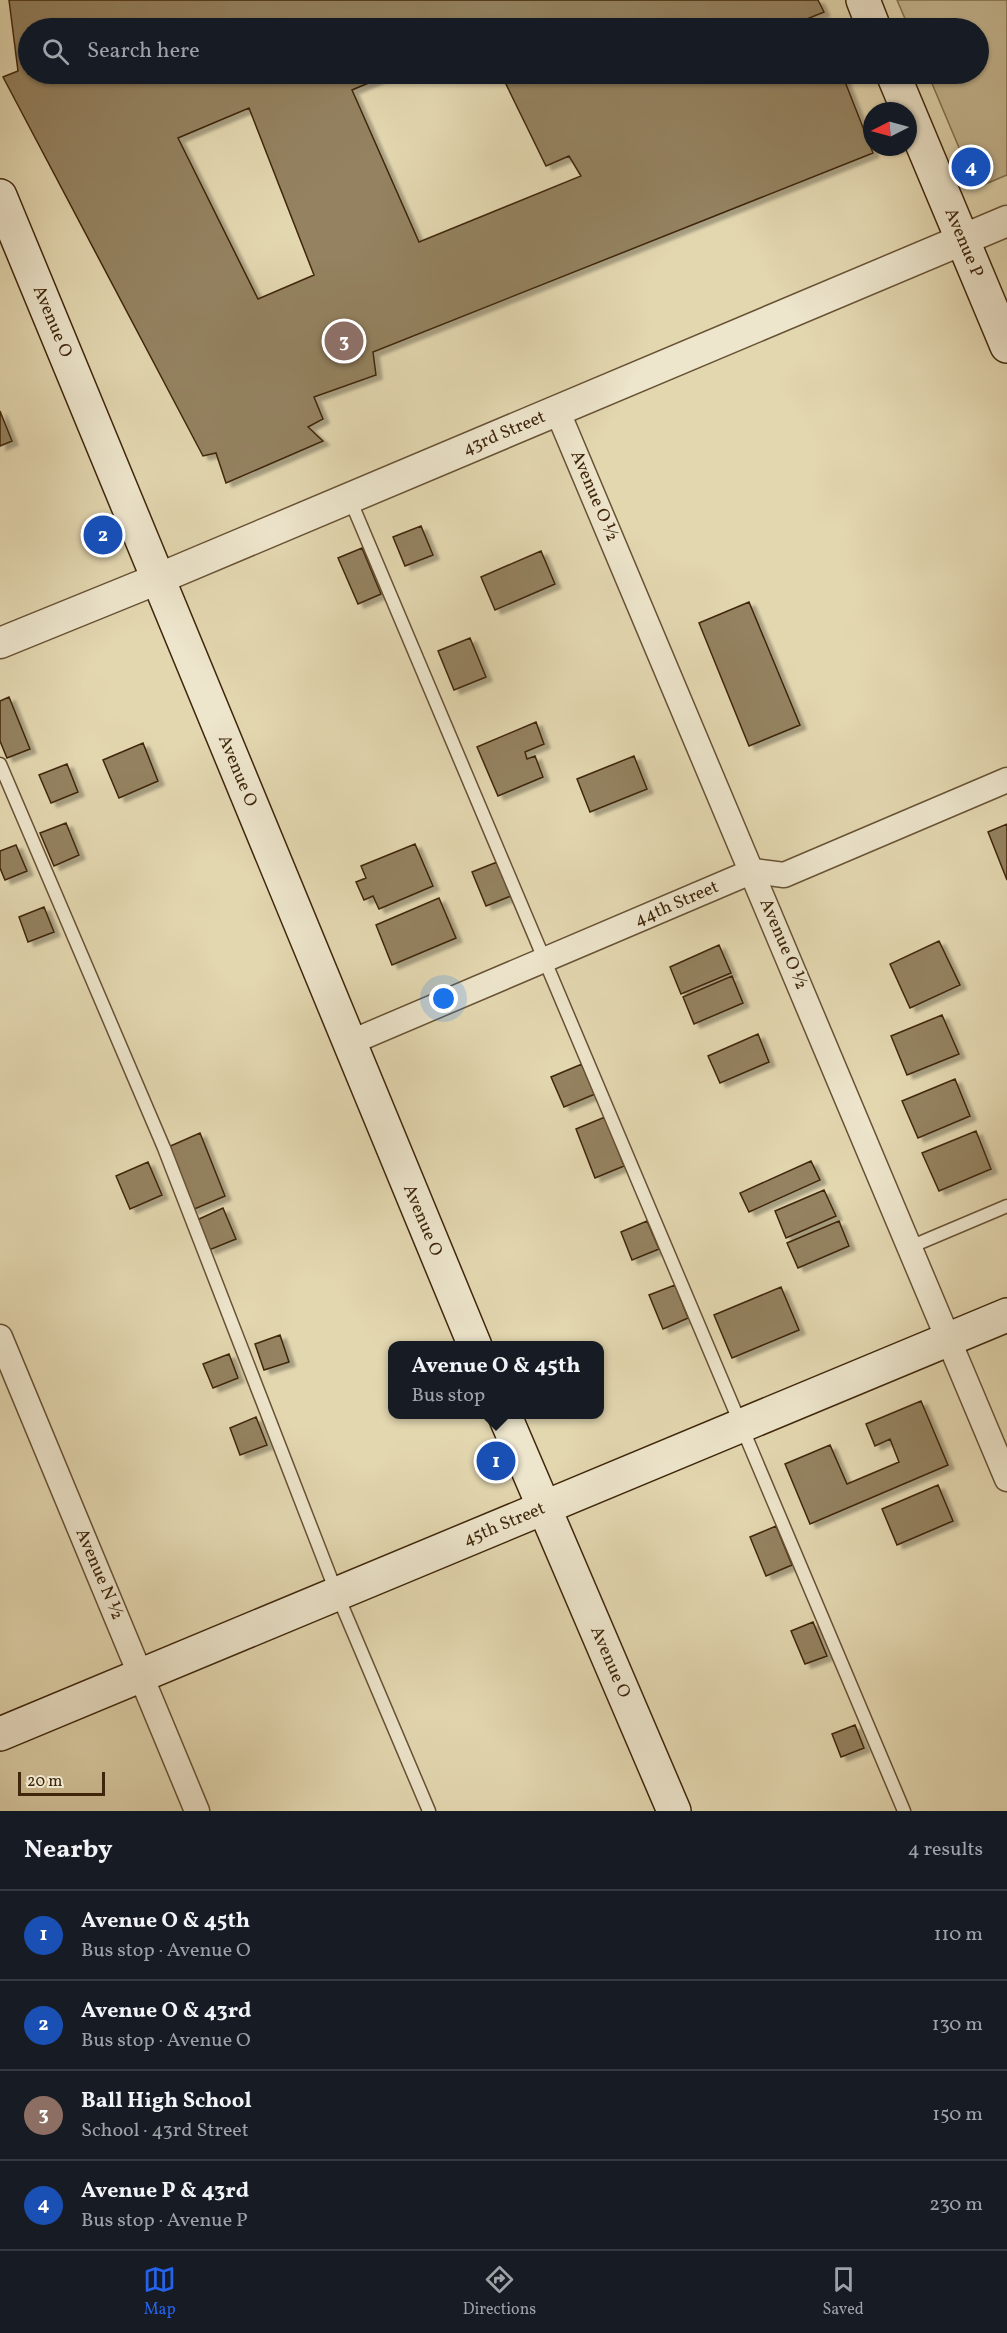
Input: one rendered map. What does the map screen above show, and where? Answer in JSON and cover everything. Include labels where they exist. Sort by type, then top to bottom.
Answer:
[{"type":"main road","points":[[863,0],[870,18]]},
{"type":"main road","name":"Avenue P","points":[[897,84],[1007,346]]},
{"type":"main road","name":"Avenue O","points":[[0,196],[160,578],[473,1341]]},
{"type":"main road","name":"45th Street","points":[[0,1734],[1007,1315]]},
{"type":"main road","name":"Avenue O","points":[[506,1419],[674,1811]]},
{"type":"street","name":"43rd Street","points":[[0,643],[160,578],[1007,221]]},
{"type":"street","name":"Avenue O ½","points":[[557,410],[1007,1479]]},
{"type":"street","points":[[753,871],[784,875],[1007,780]]},
{"type":"street","name":"44th Street","points":[[349,1043],[753,871]]},
{"type":"street","name":"Avenue N ½","points":[[0,1337],[197,1811]]},
{"type":"lane","points":[[349,497],[904,1811]]},
{"type":"lane","points":[[0,764],[164,1148],[337,1594],[429,1811]]},
{"type":"lane","points":[[910,1247],[1007,1206]]},
{"type":"shaded area","points":[[897,0],[1007,0],[1007,175],[976,188],[932,84],[989,84],[989,18],[905,18]]},
{"type":"building","points":[[9,0],[818,0],[824,12],[809,18],[18,18],[18,71]]},
{"type":"building","points":[[18,71],[18,84],[366,84],[352,90],[419,242],[581,176],[569,156],[546,166],[506,84],[846,84],[863,128],[863,156],[865,156],[373,352],[376,375],[314,397],[323,419],[308,427],[323,441],[226,483],[216,453],[203,456],[3,77]],"holes":[[[249,108],[314,275],[258,299],[178,138]]]},
{"type":"building","points":[[0,411],[12,441],[0,446]]},
{"type":"building","points":[[421,526],[433,555],[405,566],[393,537]]},
{"type":"building","points":[[362,548],[381,594],[358,604],[338,558]]},
{"type":"building","points":[[541,551],[555,584],[495,610],[481,577]]},
{"type":"building","points":[[749,602],[800,725],[749,746],[699,623]]},
{"type":"building","points":[[470,638],[486,677],[454,690],[438,651]]},
{"type":"building","points":[[9,697],[30,749],[7,758],[0,741],[0,701]]},
{"type":"building","points":[[536,722],[544,744],[525,752],[527,759],[535,756],[543,777],[498,796],[477,747]]},
{"type":"building","points":[[143,743],[158,781],[119,798],[103,760]]},
{"type":"building","points":[[634,756],[647,789],[590,812],[577,779]]},
{"type":"building","points":[[67,764],[78,792],[51,803],[39,775]]},
{"type":"building","points":[[66,823],[79,855],[54,866],[40,833]]},
{"type":"building","points":[[1007,824],[1007,880],[988,832]]},
{"type":"building","points":[[415,844],[433,886],[379,909],[373,896],[364,900],[356,882],[366,878],[361,866]]},
{"type":"building","points":[[16,845],[27,871],[5,880],[0,868],[0,851]]},
{"type":"building","points":[[497,862],[511,896],[486,906],[472,872]]},
{"type":"building","points":[[439,898],[456,938],[392,965],[376,925]]},
{"type":"building","points":[[44,907],[54,932],[28,942],[19,917]]},
{"type":"building","points":[[939,941],[960,985],[910,1008],[890,964]]},
{"type":"building","points":[[719,945],[731,973],[681,994],[670,967]]},
{"type":"building","points":[[732,976],[743,1003],[694,1024],[683,997]]},
{"type":"building","points":[[942,1015],[959,1054],[907,1075],[891,1036]]},
{"type":"building","points":[[758,1034],[769,1062],[720,1083],[708,1056]]},
{"type":"building","points":[[582,1064],[595,1094],[564,1107],[551,1077]]},
{"type":"building","points":[[955,1079],[970,1116],[918,1138],[902,1101]]},
{"type":"building","points":[[605,1117],[624,1166],[595,1178],[576,1129]]},
{"type":"building","points":[[976,1131],[991,1169],[939,1191],[922,1153]]},
{"type":"building","points":[[200,1133],[225,1196],[192,1210],[166,1148]]},
{"type":"building","points":[[811,1161],[820,1180],[749,1212],[740,1193]]},
{"type":"building","points":[[148,1162],[162,1195],[130,1209],[116,1176]]},
{"type":"building","points":[[824,1190],[836,1216],[786,1238],[775,1211]]},
{"type":"building","points":[[223,1208],[236,1239],[209,1250],[197,1220]]},
{"type":"building","points":[[647,1221],[659,1249],[632,1260],[621,1232]]},
{"type":"building","points":[[839,1221],[849,1246],[798,1268],[787,1243]]},
{"type":"building","points":[[675,1285],[688,1318],[663,1329],[649,1295]]},
{"type":"building","points":[[781,1287],[799,1330],[732,1358],[714,1315]]},
{"type":"building","points":[[280,1335],[289,1362],[264,1370],[255,1344]]},
{"type":"building","points":[[229,1354],[238,1378],[213,1388],[203,1364]]},
{"type":"building","points":[[921,1401],[948,1465],[810,1524],[785,1464],[830,1445],[847,1484],[899,1462],[890,1439],[875,1446],[866,1424]]},
{"type":"building","points":[[256,1417],[267,1445],[240,1455],[230,1428]]},
{"type":"building","points":[[938,1485],[953,1521],[897,1545],[882,1509]]},
{"type":"building","points":[[776,1526],[792,1565],[766,1576],[750,1537]]},
{"type":"building","points":[[813,1622],[827,1656],[805,1664],[791,1631]]},
{"type":"building","points":[[855,1725],[864,1748],[841,1757],[832,1734]]},
{"type":"place","name":"Avenue P & 43rd","points":[[971,167]]},
{"type":"place","name":"Ball High School","points":[[344,341]]},
{"type":"place","name":"Avenue O & 43rd","points":[[103,535]]},
{"type":"place","name":"Avenue O & 45th","points":[[496,1461]]}]
